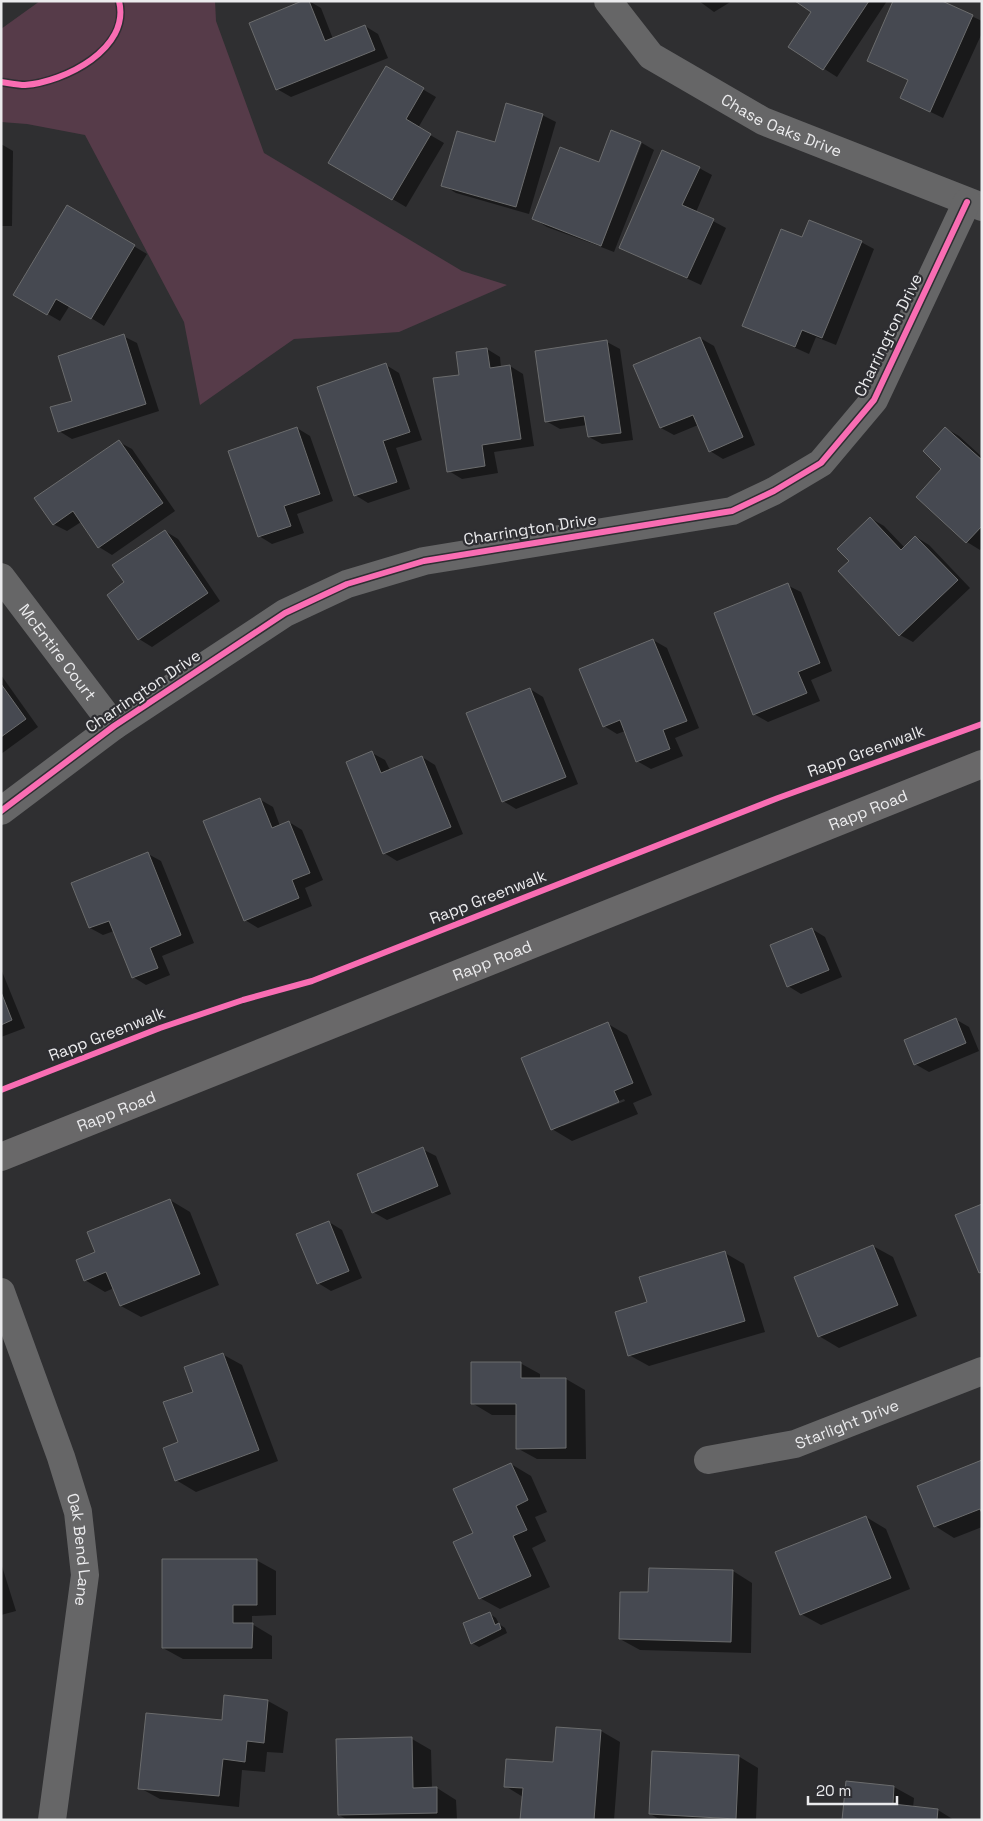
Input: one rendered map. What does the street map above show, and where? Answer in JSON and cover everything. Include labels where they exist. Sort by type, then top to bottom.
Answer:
[{"type":"street","name":"Chase Oaks Drive","points":[[608,1],[651,56],[763,121],[974,205]]},
{"type":"street","name":"Charrington Drive","points":[[1,811],[114,726],[285,613],[347,584],[424,561],[732,511],[774,492],[813,468],[840,442],[874,400],[974,205]]},
{"type":"street","name":"McEntire Court","points":[[1,577],[114,726]]},
{"type":"street","name":"Rapp Road","points":[[1,1157],[982,764]]},
{"type":"street","name":"Oak Bend Lane","points":[[1,1292],[61,1457],[78,1512],[85,1575],[52,1820]]},
{"type":"street","name":"Starlight Drive","points":[[708,1460],[795,1444],[982,1371]]},
{"type":"shaded area","points":[[40,1],[215,1],[216,21],[264,153],[462,271],[507,285],[399,332],[294,339],[200,405],[184,322],[85,135],[27,124],[1,122],[1,29]]},
{"type":"building","points":[[302,1],[309,1],[325,41],[365,25],[375,50],[276,90],[249,23]]},
{"type":"building","points":[[795,1],[869,1],[823,70],[788,47],[811,12]]},
{"type":"building","points":[[893,1],[942,1],[973,15],[930,112],[900,98],[908,80],[867,61]]},
{"type":"building","points":[[386,66],[424,88],[406,119],[431,134],[392,200],[328,163]]},
{"type":"building","points":[[506,103],[543,114],[516,207],[441,186],[457,131],[495,142]]},
{"type":"building","points":[[611,130],[641,142],[601,246],[532,219],[560,147],[599,162]]},
{"type":"building","points":[[662,150],[700,167],[682,205],[714,219],[687,278],[619,248]]},
{"type":"building","points":[[67,205],[135,245],[91,319],[56,299],[47,315],[13,295]]},
{"type":"building","points":[[809,220],[862,241],[822,338],[802,330],[795,347],[742,326],[781,229],[802,237]]},
{"type":"building","points":[[124,334],[146,404],[58,432],[50,407],[72,401],[58,356]]},
{"type":"building","points":[[700,337],[743,437],[709,452],[693,415],[660,428],[633,365]]},
{"type":"building","points":[[607,340],[621,433],[588,437],[584,416],[545,422],[535,351]]},
{"type":"building","points":[[487,348],[490,368],[510,365],[521,439],[482,445],[485,466],[447,472],[433,378],[459,375],[456,352]]},
{"type":"building","points":[[386,363],[410,432],[383,441],[397,482],[354,496],[317,387]]},
{"type":"building","points":[[297,427],[320,494],[284,506],[291,526],[258,537],[228,451]]},
{"type":"building","points":[[945,427],[982,460],[982,526],[966,543],[916,497],[941,469],[923,451]]},
{"type":"building","points":[[119,440],[163,503],[98,548],[73,511],[53,525],[34,498]]},
{"type":"building","points":[[870,517],[901,550],[915,536],[958,580],[899,636],[838,571],[849,561],[837,549]]},
{"type":"building","points":[[165,530],[208,593],[138,640],[107,595],[124,582],[112,565]]},
{"type":"building","points":[[788,583],[820,663],[798,672],[807,693],[753,715],[714,613]]},
{"type":"building","points":[[653,639],[687,721],[663,730],[670,749],[636,762],[620,720],[603,727],[579,669]]},
{"type":"building","points":[[1,684],[26,719],[1,737]]},
{"type":"building","points":[[530,688],[566,777],[502,802],[466,713]]},
{"type":"building","points":[[372,751],[381,773],[422,756],[451,827],[383,854],[346,762]]},
{"type":"building","points":[[260,798],[272,828],[289,821],[310,873],[292,880],[299,898],[244,921],[203,821]]},
{"type":"building","points":[[148,852],[181,935],[150,948],[158,968],[132,978],[109,921],[89,928],[71,883]]},
{"type":"building","points":[[812,928],[829,970],[787,987],[770,945]]},
{"type":"building","points":[[1,992],[12,1020],[1,1025]]},
{"type":"building","points":[[956,1018],[966,1043],[914,1065],[904,1040]]},
{"type":"building","points":[[608,1022],[633,1083],[614,1091],[619,1102],[551,1130],[521,1058]]},
{"type":"building","points":[[423,1147],[438,1186],[372,1213],[357,1174]]},
{"type":"building","points":[[170,1199],[200,1274],[120,1306],[106,1272],[84,1281],[76,1260],[95,1252],[87,1232]]},
{"type":"building","points":[[982,1204],[982,1272],[979,1273],[955,1215]]},
{"type":"building","points":[[329,1221],[349,1271],[317,1284],[296,1234]]},
{"type":"building","points":[[873,1245],[898,1305],[818,1337],[794,1277]]},
{"type":"building","points":[[725,1251],[745,1321],[628,1356],[615,1312],[647,1302],[639,1277]]},
{"type":"building","points":[[223,1353],[259,1450],[175,1481],[163,1448],[178,1442],[163,1402],[193,1392],[184,1367]]},
{"type":"building","points":[[471,1362],[521,1362],[521,1378],[566,1378],[566,1448],[516,1449],[516,1404],[471,1404]]},
{"type":"building","points":[[982,1460],[982,1513],[980,1509],[934,1527],[917,1486]]},
{"type":"building","points":[[511,1463],[528,1500],[516,1506],[527,1530],[513,1536],[531,1576],[479,1599],[453,1542],[473,1533],[453,1489]]},
{"type":"building","points":[[866,1516],[891,1578],[800,1615],[775,1552]]},
{"type":"building","points":[[162,1559],[257,1559],[257,1605],[233,1605],[233,1623],[253,1623],[252,1648],[162,1648]]},
{"type":"building","points":[[649,1568],[733,1570],[731,1642],[619,1639],[620,1592],[648,1592]]},
{"type":"building","points":[[490,1612],[495,1625],[499,1623],[501,1629],[471,1644],[463,1623]]},
{"type":"building","points":[[224,1695],[268,1700],[264,1743],[247,1741],[245,1762],[223,1759],[219,1796],[138,1789],[146,1713],[222,1720]]},
{"type":"building","points":[[556,1727],[601,1730],[594,1820],[520,1820],[523,1788],[504,1787],[506,1759],[553,1762]]},
{"type":"building","points":[[412,1737],[413,1788],[437,1787],[437,1813],[338,1815],[336,1739]]},
{"type":"building","points":[[652,1751],[739,1755],[736,1819],[649,1814]]},
{"type":"building","points":[[846,1781],[894,1786],[893,1804],[938,1809],[937,1820],[842,1820]]},
{"type":"cycle path","points":[[1,82],[25,85],[41,82],[75,70],[91,60],[105,48],[115,34],[120,18],[119,1]]},
{"type":"cycle path","points":[[1,811],[114,726],[285,613],[347,584],[424,561],[732,511],[774,491],[821,463],[874,400],[967,202]]},
{"type":"cycle path","name":"Rapp Greenwalk","points":[[1,1090],[160,1028],[243,1000],[312,981],[778,798],[982,724]]}]
